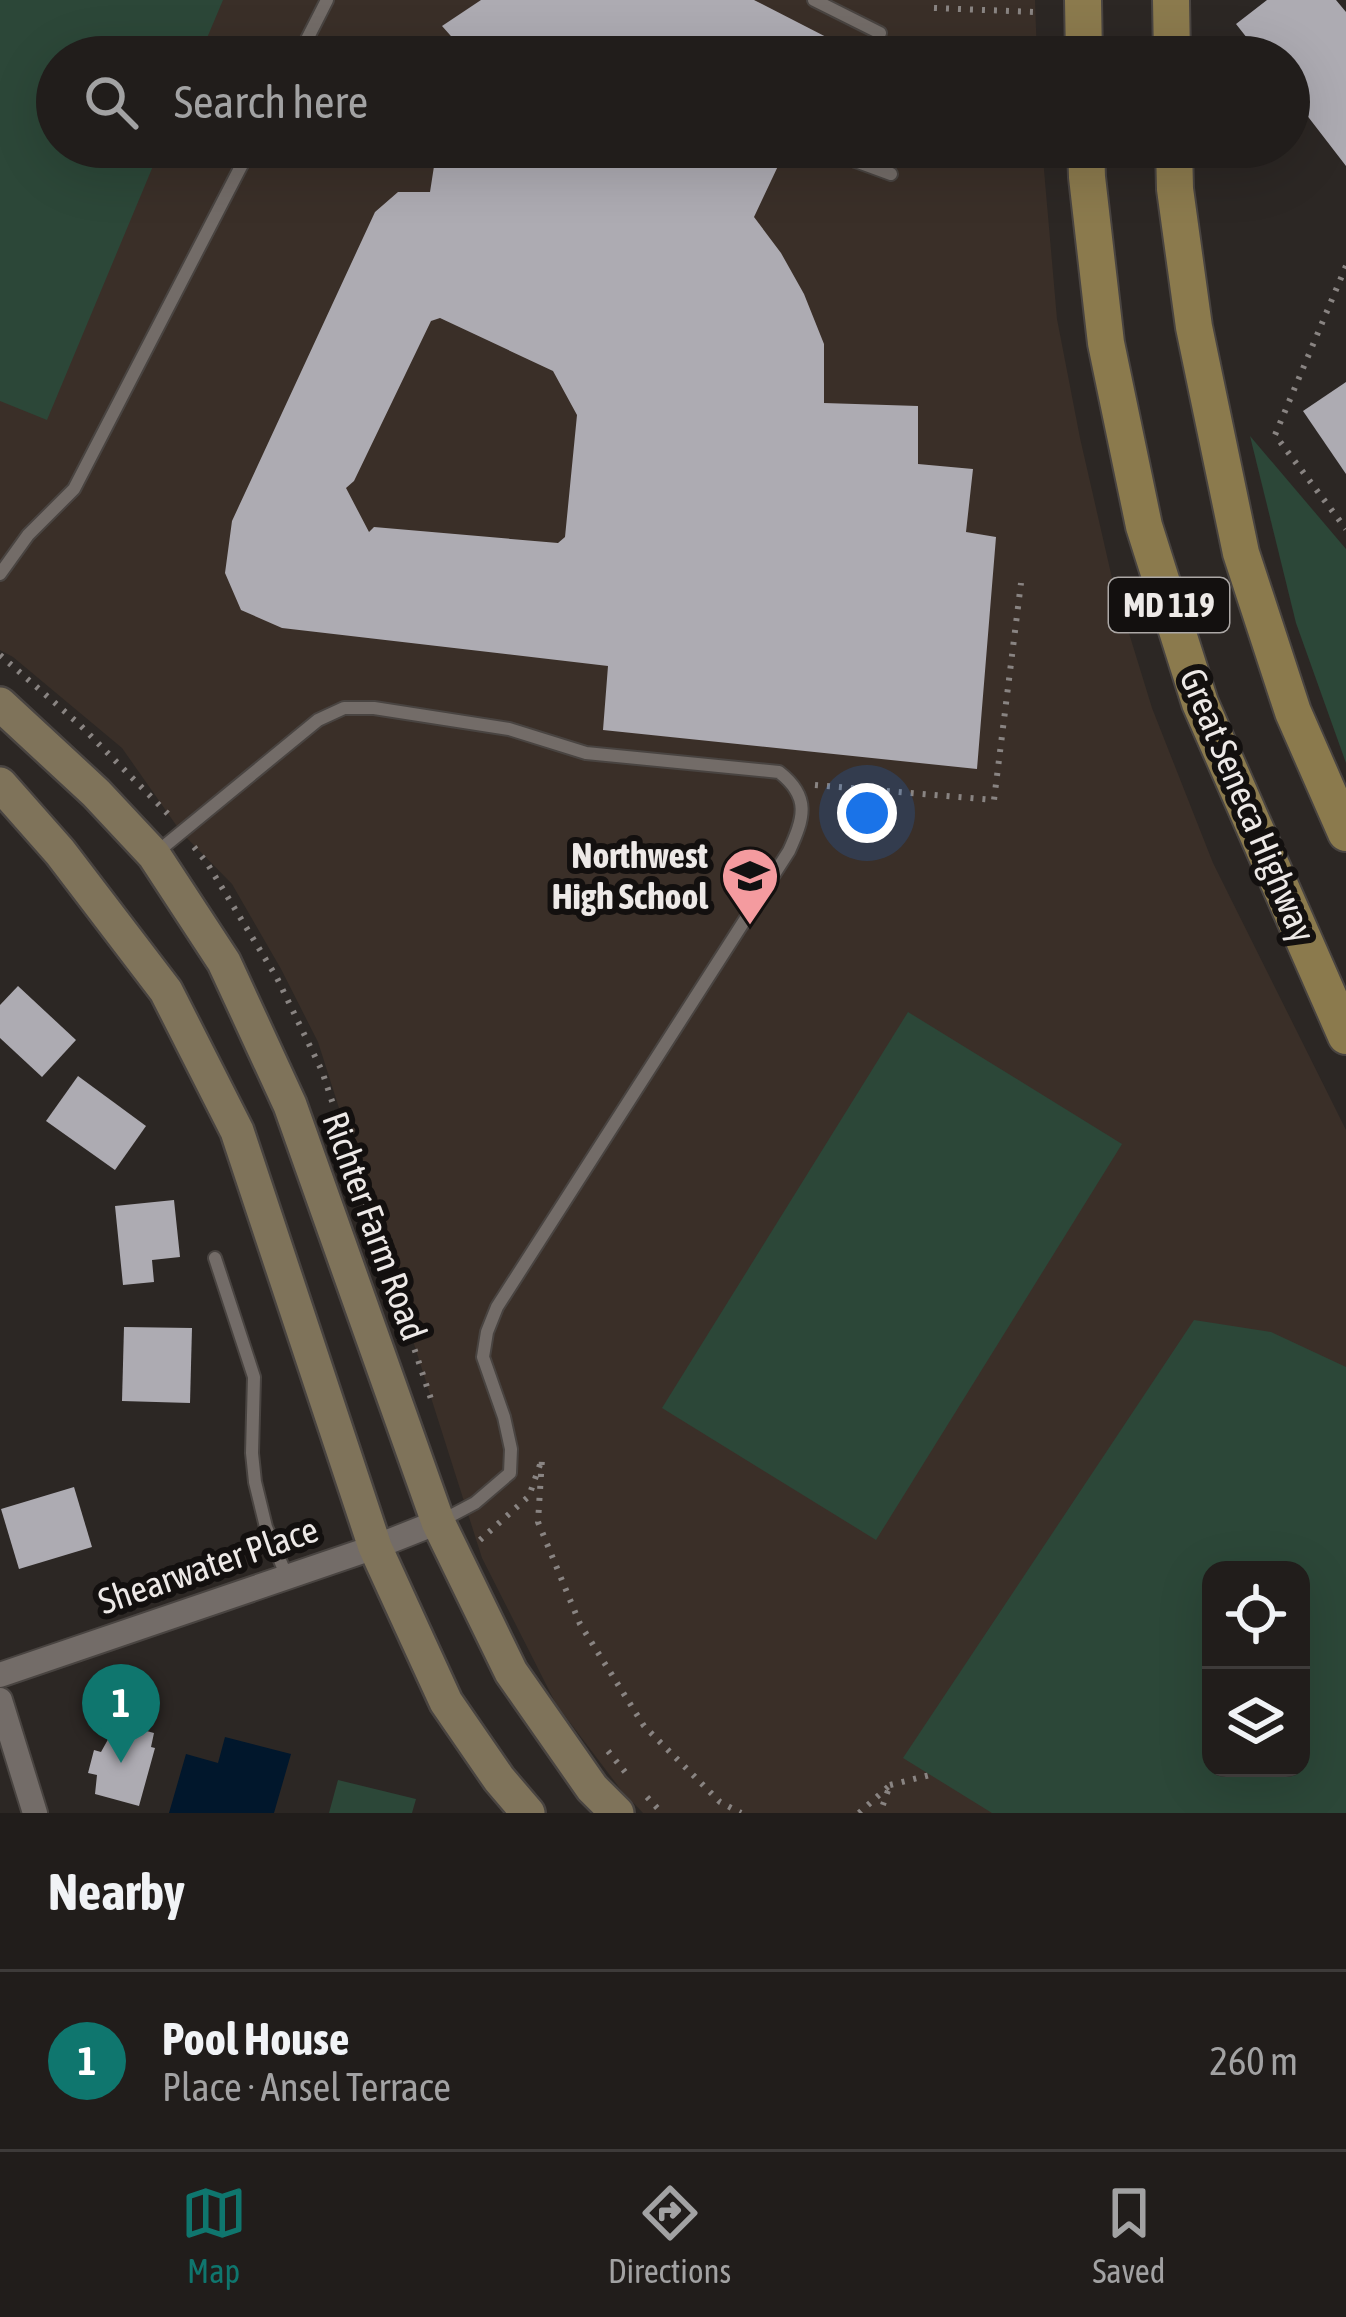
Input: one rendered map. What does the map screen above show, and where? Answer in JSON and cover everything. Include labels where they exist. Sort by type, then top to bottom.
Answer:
[{"type":"main road","points":[[1083,0],[1084,36]]},
{"type":"main road","points":[[1171,0],[1172,36]]},
{"type":"main road","name":"Great Seneca Highway","points":[[1087,168],[1106,343],[1144,526],[1200,703],[1346,1036]]},
{"type":"main road","name":"MD 119","points":[[1174,168],[1195,327],[1241,553],[1293,712],[1346,833]]},
{"type":"main road","name":"Richter Farm Road","points":[[0,704],[96,793],[154,855],[224,962],[290,1106],[438,1522],[511,1672],[592,1788],[617,1813]]},
{"type":"main road","points":[[0,784],[60,852],[166,991],[237,1131],[375,1547],[446,1702],[499,1779],[529,1813]]},
{"type":"street","name":"Shearwater Place","points":[[0,1675],[438,1522]]},
{"type":"street","points":[[0,1700],[35,1813]]},
{"type":"lane","points":[[309,36],[327,0]]},
{"type":"lane","points":[[814,0],[879,36]]},
{"type":"lane","points":[[0,574],[28,535],[74,489],[240,168]]},
{"type":"lane","points":[[874,168],[890,174]]},
{"type":"lane","points":[[154,855],[318,720],[344,708],[374,708],[508,729],[586,753],[779,772],[794,784],[802,800],[800,824],[789,850],[497,1307],[483,1357],[504,1418],[510,1473],[476,1503],[438,1522]]},
{"type":"lane","points":[[215,1258],[254,1377],[255,1482],[266,1527],[286,1576]]},
{"type":"path","points":[[934,8],[1036,12]]},
{"type":"path","points":[[1346,266],[1274,435],[1346,530]]},
{"type":"path","points":[[794,784],[994,800],[1021,583]]},
{"type":"path","points":[[480,1540],[529,1496],[542,1459],[538,1522],[580,1624],[644,1726],[720,1802],[741,1813]]},
{"type":"path","points":[[859,1813],[890,1785],[930,1774]]},
{"type":"path","points":[[880,1813],[890,1785]]},
{"type":"shaded area","name":"Northwest High School","points":[[0,0],[1035,0],[1036,36],[36,36],[36,168],[1044,168],[1057,319],[1080,438],[1112,578],[1152,708],[1213,863],[1346,1130],[1346,1813],[643,1813],[556,1704],[482,1558],[318,1042],[232,884],[181,832],[122,748],[0,650]]},
{"type":"green space","points":[[0,0],[223,0],[208,36],[36,36],[36,168],[152,168],[47,420],[0,401]]},
{"type":"green space","points":[[1250,436],[1346,549],[1346,763],[1296,623]]},
{"type":"green space","points":[[908,1012],[1122,1144],[876,1540],[662,1408]]},
{"type":"green space","points":[[1194,1320],[1271,1332],[1346,1367],[1346,1813],[992,1813],[903,1758]]},
{"type":"green space","points":[[338,1780],[416,1799],[412,1813],[329,1813]]},
{"type":"water","points":[[225,1737],[291,1754],[274,1813],[169,1813],[186,1754],[218,1763]]},
{"type":"building","points":[[481,0],[754,0],[824,36],[451,36],[442,26]]},
{"type":"building","points":[[1267,0],[1336,0],[1346,12],[1346,166],[1310,119],[1310,36],[1245,36],[1236,24]]},
{"type":"building","points":[[434,168],[777,168],[754,217],[804,294],[824,344],[824,403],[918,406],[918,464],[973,469],[966,532],[996,537],[977,769],[603,730],[608,666],[282,628],[241,610],[225,573],[232,521],[375,212],[398,192],[430,192]],"holes":[[[440,318],[553,371],[577,415],[565,537],[558,543],[374,527],[369,532],[346,488],[354,481],[431,321]]]},
{"type":"building","points":[[1346,382],[1346,474],[1303,411]]},
{"type":"building","points":[[18,986],[76,1040],[42,1077],[0,1038],[0,1005]]},
{"type":"building","points":[[78,1076],[146,1126],[115,1170],[46,1121]]},
{"type":"building","points":[[174,1200],[180,1257],[152,1260],[154,1282],[123,1285],[115,1206]]},
{"type":"building","points":[[124,1327],[192,1328],[190,1403],[122,1401]]},
{"type":"building","points":[[74,1487],[92,1547],[19,1569],[1,1509]]},
{"type":"building","points":[[117,1723],[154,1733],[151,1747],[155,1748],[139,1806],[95,1794],[97,1775],[88,1773],[94,1750],[101,1752]]},
{"type":"place","name":"Northwest High School","points":[[750,927]]},
{"type":"place","name":"Pool House","points":[[121,1763]]}]
